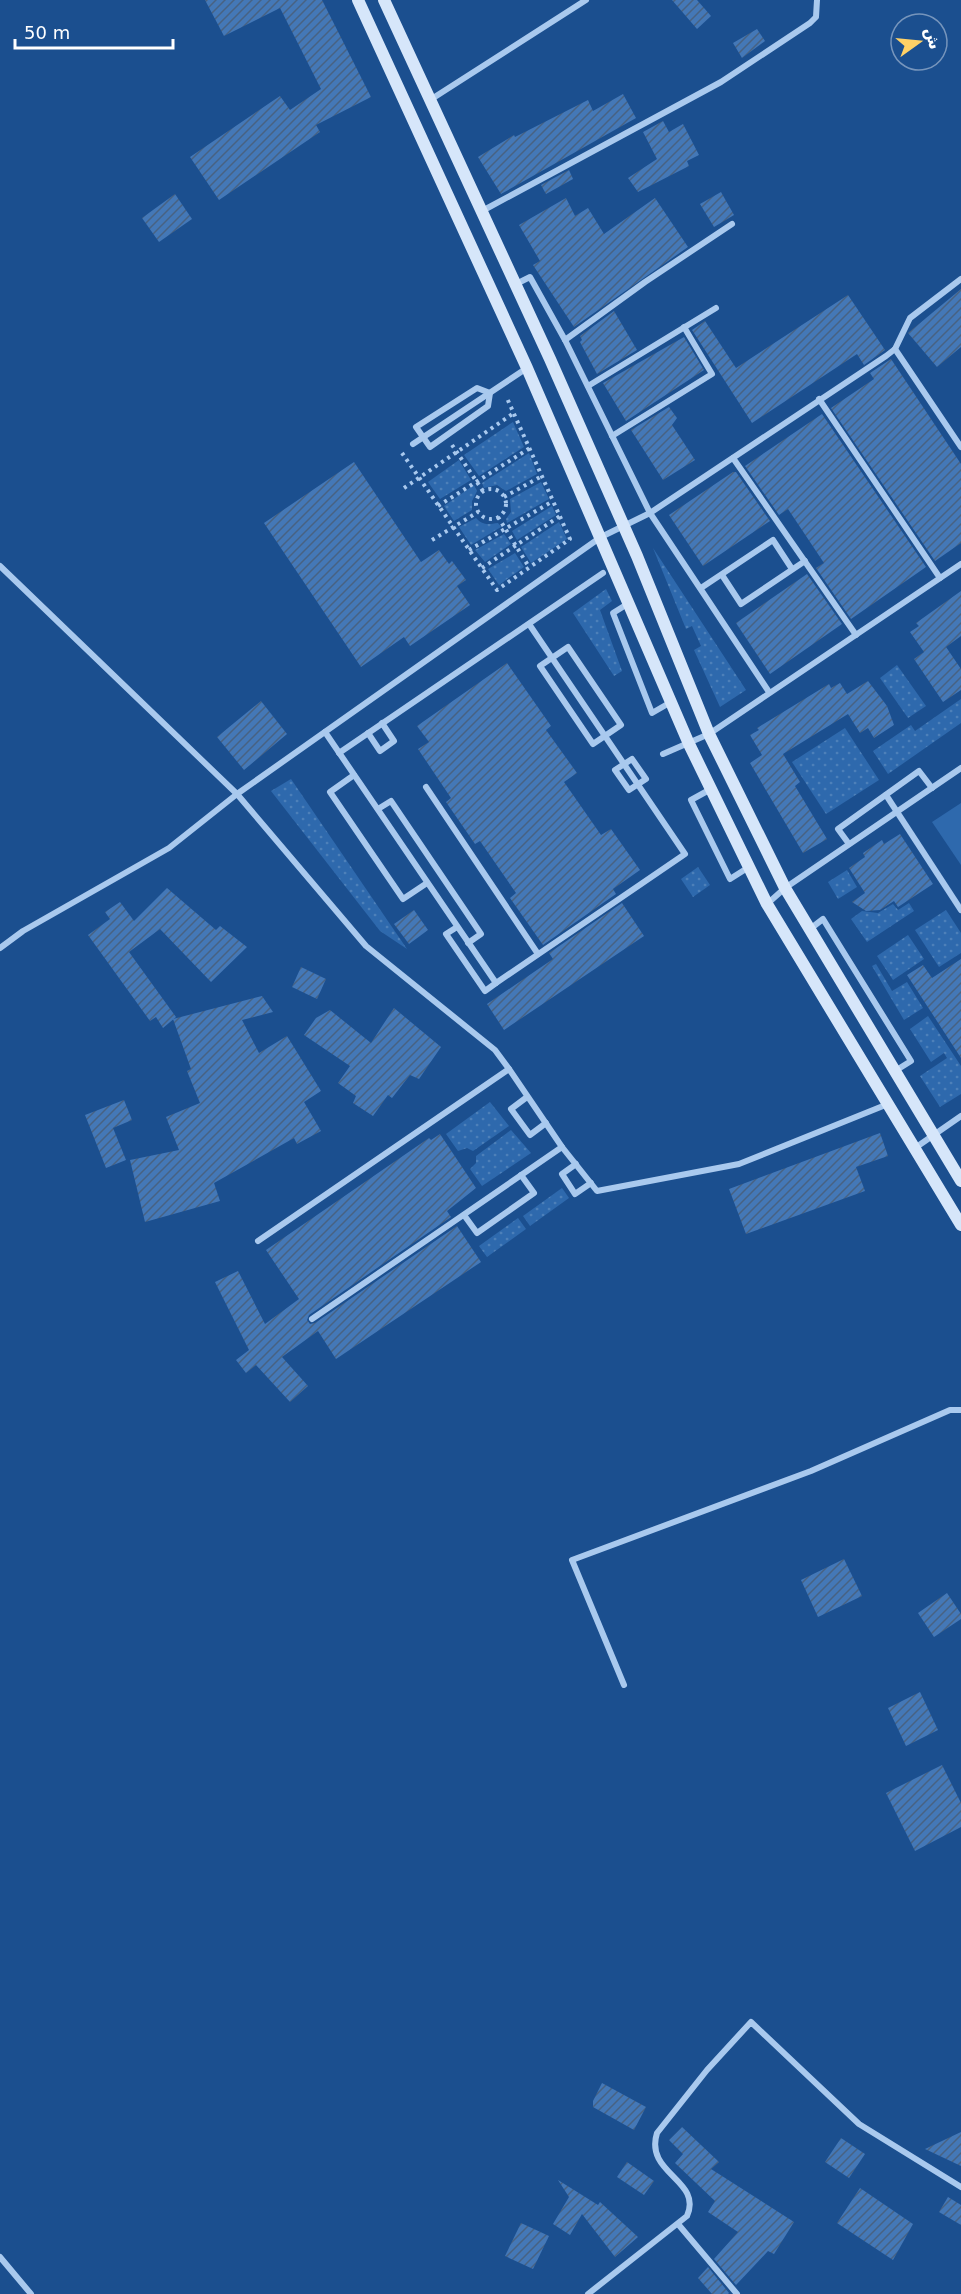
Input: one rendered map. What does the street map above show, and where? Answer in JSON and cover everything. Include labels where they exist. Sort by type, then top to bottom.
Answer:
[{"type":"street","points":[[358,0],[527,368],[689,744],[767,904],[961,1225]]},
{"type":"street","points":[[384,0],[516,284],[623,525],[710,734],[785,888],[961,1181]]},
{"type":"street","points":[[430,100],[586,0]]},
{"type":"street","points":[[482,211],[721,82],[810,23],[816,17],[817,0]]},
{"type":"street","points":[[565,340],[645,282],[732,224]]},
{"type":"street","points":[[516,284],[530,277],[565,340],[650,513],[769,693]]},
{"type":"street","points":[[0,948],[23,931],[146,864],[237,794],[601,537],[650,513],[895,350],[910,318],[961,279]]},
{"type":"street","points":[[588,386],[716,308]]},
{"type":"street","points":[[612,436],[712,374],[684,327]]},
{"type":"street","points":[[895,350],[961,447]]},
{"type":"street","points":[[413,444],[527,368]]},
{"type":"street","points":[[477,388],[490,393],[488,406],[430,447],[416,428],[477,388]]},
{"type":"street","points":[[819,399],[940,578]]},
{"type":"street","points":[[733,458],[856,635]]},
{"type":"street","points":[[701,588],[773,540],[792,569]]},
{"type":"street","points":[[722,575],[741,604],[805,561]]},
{"type":"street","points":[[663,754],[710,734],[961,564]]},
{"type":"street","points":[[0,566],[237,794],[366,946],[495,1050],[562,1147],[597,1191],[739,1164],[888,1104]]},
{"type":"street","points":[[339,753],[603,573]]},
{"type":"street","points":[[629,603],[613,613],[652,713],[671,702]]},
{"type":"street","points":[[529,624],[624,765]]},
{"type":"street","points":[[568,647],[621,725],[605,736],[593,744],[540,666],[568,647]]},
{"type":"street","points":[[368,733],[380,751],[394,741],[382,723]]},
{"type":"street","points":[[325,732],[496,983]]},
{"type":"street","points":[[632,759],[646,779],[638,784],[629,790],[615,770],[632,759]]},
{"type":"street","points":[[767,904],[785,888],[961,768]]},
{"type":"street","points":[[849,844],[838,829],[920,771],[932,788]]},
{"type":"street","points":[[354,775],[330,792],[403,899],[427,883]]},
{"type":"street","points":[[457,927],[446,934],[485,991],[685,854],[638,784]]},
{"type":"street","points":[[426,787],[538,954]]},
{"type":"street","points":[[711,789],[692,800],[730,879],[749,867]]},
{"type":"street","points":[[886,795],[961,910]]},
{"type":"street","points":[[378,809],[390,801],[481,934],[468,943]]},
{"type":"street","points":[[810,929],[823,919],[911,1061],[895,1071]]},
{"type":"street","points":[[258,1242],[509,1069]]},
{"type":"street","points":[[527,1097],[511,1109],[530,1135],[546,1124]]},
{"type":"street","points":[[914,1148],[961,1116]]},
{"type":"street","points":[[312,1319],[562,1147]]},
{"type":"street","points":[[576,1164],[562,1174],[575,1194],[591,1183]]},
{"type":"street","points":[[464,1215],[477,1233],[534,1193],[521,1175]]},
{"type":"street","points":[[624,1685],[572,1560],[811,1471],[950,1410],[961,1410]]},
{"type":"street","points":[[588,2294],[687,2216],[692,2206],[689,2194],[656,2157],[654,2143],[657,2133],[700,2078],[751,2022],[859,2124],[961,2187]]},
{"type":"street","points":[[678,2224],[737,2294]]},
{"type":"street","points":[[0,2257],[31,2294]]},
{"type":"path","points":[[401,451],[497,590],[570,539],[501,385]]},
{"type":"path","points":[[404,488],[514,413]]},
{"type":"path","points":[[446,436],[483,492]]},
{"type":"path","points":[[438,506],[530,448]]},
{"type":"path","points":[[504,497],[542,476]]},
{"type":"path","points":[[496,490],[504,497],[505,508],[498,517],[489,519],[478,512],[477,499],[483,492],[496,490]]},
{"type":"path","points":[[469,550],[553,501]]},
{"type":"path","points":[[432,540],[478,512]]},
{"type":"path","points":[[482,568],[560,516]]},
{"type":"path","points":[[498,517],[529,567]]},
{"type":"shaded area","points":[[513,422],[524,447],[479,476],[464,455]]},
{"type":"shaded area","points":[[529,453],[537,474],[506,491],[497,485],[484,488],[482,483]]},
{"type":"shaded area","points":[[459,460],[471,480],[440,499],[428,482]]},
{"type":"shaded area","points":[[541,482],[549,499],[507,523],[506,519],[511,512],[510,499]]},
{"type":"shaded area","points":[[474,485],[477,491],[472,501],[472,510],[454,521],[444,506]]},
{"type":"shaded area","points":[[552,506],[556,515],[517,540],[512,531]]},
{"type":"shaded area","points":[[476,518],[484,523],[498,523],[501,527],[471,545],[459,527]]},
{"type":"shaded area","points":[[559,522],[567,539],[531,563],[521,547]]},
{"type":"shaded area","points":[[504,534],[511,544],[485,562],[475,550]]},
{"type":"shaded area","points":[[653,548],[746,690],[720,707],[694,650],[701,646],[692,626],[686,629]]},
{"type":"shaded area","points":[[515,553],[524,567],[499,585],[488,569]]},
{"type":"shaded area","points":[[606,589],[612,601],[600,610],[622,671],[614,676],[573,613]]},
{"type":"shaded area","points":[[897,665],[926,706],[908,718],[880,678]]},
{"type":"shaded area","points":[[961,699],[961,723],[888,774],[873,751],[911,725],[915,731]]},
{"type":"shaded area","points":[[845,728],[879,780],[826,814],[792,762]]},
{"type":"shaded area","points":[[291,779],[407,949],[380,931],[271,791]]},
{"type":"shaded area","points":[[961,803],[961,865],[932,822]]},
{"type":"shaded area","points":[[698,867],[710,885],[693,897],[681,879]]},
{"type":"shaded area","points":[[847,870],[857,887],[838,899],[828,882]]},
{"type":"shaded area","points":[[909,903],[914,911],[867,942],[851,919],[862,911],[878,913],[893,904],[898,910]]},
{"type":"shaded area","points":[[946,910],[961,933],[961,953],[939,967],[915,930]]},
{"type":"shaded area","points":[[908,935],[924,959],[893,980],[877,956]]},
{"type":"shaded area","points":[[876,964],[892,991],[907,982],[923,1008],[904,1020],[872,966]]},
{"type":"shaded area","points":[[928,1016],[961,1066],[961,1094],[940,1107],[920,1076],[947,1058],[944,1053],[931,1062],[910,1029]]},
{"type":"shaded area","points":[[490,1102],[509,1126],[473,1151],[467,1148],[458,1151],[446,1134]]},
{"type":"shaded area","points":[[511,1130],[531,1153],[482,1186],[470,1169],[476,1163],[476,1156]]},
{"type":"shaded area","points":[[562,1188],[569,1198],[530,1226],[523,1216]]},
{"type":"shaded area","points":[[518,1218],[526,1229],[487,1257],[479,1246]]},
{"type":"building","points":[[205,0],[322,0],[371,97],[316,125],[320,132],[219,200],[190,157],[280,96],[290,110],[321,89],[280,8],[224,36]]},
{"type":"building","points":[[672,0],[697,0],[711,16],[697,29]]},
{"type":"building","points":[[757,29],[765,41],[742,58],[733,43]]},
{"type":"building","points":[[623,94],[636,118],[501,194],[478,157],[514,135],[515,137],[588,100],[593,111]]},
{"type":"building","points":[[663,121],[669,132],[683,124],[699,155],[687,161],[689,166],[638,192],[628,178],[657,159],[643,132]]},
{"type":"building","points":[[569,170],[573,179],[546,194],[541,185]]},
{"type":"building","points":[[721,192],[734,215],[714,227],[700,204]]},
{"type":"building","points":[[175,194],[192,219],[159,242],[142,218]]},
{"type":"building","points":[[566,198],[575,216],[588,208],[604,234],[655,198],[688,247],[574,327],[533,265],[540,261],[519,225]]},
{"type":"building","points":[[961,289],[961,347],[937,367],[908,333]]},
{"type":"building","points":[[848,295],[885,350],[864,365],[857,354],[752,423],[692,330],[705,321],[736,368]]},
{"type":"building","points":[[614,311],[637,350],[597,374],[580,342],[582,340],[580,336]]},
{"type":"building","points":[[684,337],[704,370],[626,421],[603,383]]},
{"type":"building","points":[[891,359],[961,464],[961,543],[935,561],[831,408],[874,379],[870,373]]},
{"type":"building","points":[[669,407],[677,418],[672,425],[695,460],[663,480],[631,430]]},
{"type":"building","points":[[822,414],[926,567],[851,619],[816,568],[824,563],[788,509],[779,515],[745,466]]},
{"type":"building","points":[[354,462],[421,562],[439,550],[449,564],[452,561],[466,580],[457,586],[470,605],[410,646],[404,637],[361,667],[264,523]]},
{"type":"building","points":[[736,472],[770,521],[703,566],[669,515]]},
{"type":"building","points":[[807,574],[842,624],[770,674],[736,623]]},
{"type":"building","points":[[961,591],[961,636],[946,647],[961,669],[961,690],[943,702],[914,659],[924,652],[910,632],[919,626],[916,623]]},
{"type":"building","points":[[507,663],[551,726],[546,730],[577,773],[564,782],[601,835],[611,829],[640,870],[613,889],[616,894],[543,945],[510,898],[516,893],[480,841],[475,844],[446,802],[451,798],[418,749],[429,742],[417,726]]},
{"type":"building","points":[[868,681],[887,706],[894,725],[874,738],[868,728],[860,733],[848,714],[783,754],[800,782],[795,786],[827,839],[803,853],[750,763],[762,755],[750,735],[759,730],[757,728],[829,684],[831,688],[840,683],[847,694]]},
{"type":"building","points":[[261,701],[287,734],[244,770],[217,737]]},
{"type":"building","points":[[900,834],[933,884],[898,907],[894,901],[880,910],[866,911],[852,902],[865,893],[849,868],[865,857],[863,853],[882,840],[884,844]]},
{"type":"building","points":[[167,888],[216,930],[220,926],[247,947],[211,982],[160,929],[129,952],[176,1017],[163,1028],[156,1017],[150,1021],[88,935],[110,919],[105,912],[120,902],[134,921]]},
{"type":"building","points":[[622,903],[644,936],[504,1030],[487,1004],[553,959],[549,953]]},
{"type":"building","points":[[414,910],[428,930],[409,944],[394,924]]},
{"type":"building","points":[[961,959],[961,1058],[907,975],[923,965],[932,978]]},
{"type":"building","points":[[301,967],[326,979],[317,999],[292,987]]},
{"type":"building","points":[[262,996],[273,1012],[242,1020],[259,1053],[287,1036],[321,1091],[304,1102],[321,1131],[297,1144],[294,1138],[214,1183],[220,1201],[145,1222],[130,1160],[179,1150],[166,1117],[200,1103],[187,1071],[191,1069],[173,1019]]},
{"type":"building","points":[[394,1008],[441,1047],[419,1079],[410,1075],[392,1098],[388,1095],[373,1116],[353,1103],[356,1096],[338,1083],[350,1066],[304,1035],[316,1018],[330,1010],[371,1043]]},
{"type":"building","points":[[124,1100],[132,1120],[113,1128],[126,1160],[106,1168],[85,1115]]},
{"type":"building","points":[[880,1133],[888,1156],[856,1167],[865,1191],[746,1234],[729,1189]]},
{"type":"building","points":[[440,1134],[476,1188],[447,1211],[451,1217],[309,1315],[307,1320],[310,1324],[315,1323],[457,1226],[481,1262],[336,1359],[318,1331],[282,1357],[308,1386],[290,1402],[256,1365],[246,1373],[236,1360],[249,1350],[215,1282],[238,1271],[265,1324],[299,1299],[266,1250],[429,1138],[431,1140]]},
{"type":"building","points":[[844,1559],[862,1596],[818,1617],[801,1580]]},
{"type":"building","points":[[947,1593],[961,1614],[961,1619],[934,1637],[918,1613]]},
{"type":"building","points":[[920,1692],[938,1730],[906,1746],[888,1708]]},
{"type":"building","points":[[942,1765],[961,1803],[961,1827],[915,1851],[886,1793]]},
{"type":"building","points":[[602,2083],[646,2107],[634,2130],[593,2107],[593,2101]]},
{"type":"building","points":[[682,2127],[719,2162],[711,2169],[794,2222],[774,2254],[768,2251],[736,2285],[714,2259],[738,2232],[708,2212],[715,2201],[675,2163],[683,2154],[669,2140]]},
{"type":"building","points":[[961,2132],[961,2166],[925,2149]]},
{"type":"building","points":[[841,2138],[865,2154],[849,2178],[825,2162]]},
{"type":"building","points":[[627,2162],[654,2181],[644,2195],[617,2177]]},
{"type":"building","points":[[558,2180],[598,2205],[600,2202],[638,2237],[615,2257],[582,2214],[570,2235],[553,2224],[569,2197]]},
{"type":"building","points":[[860,2188],[913,2224],[893,2260],[837,2223]]},
{"type":"building","points":[[948,2197],[961,2205],[961,2225],[939,2212]]},
{"type":"building","points":[[521,2223],[549,2236],[533,2269],[505,2256]]},
{"type":"building","points":[[708,2267],[728,2294],[712,2294],[698,2278]]}]
